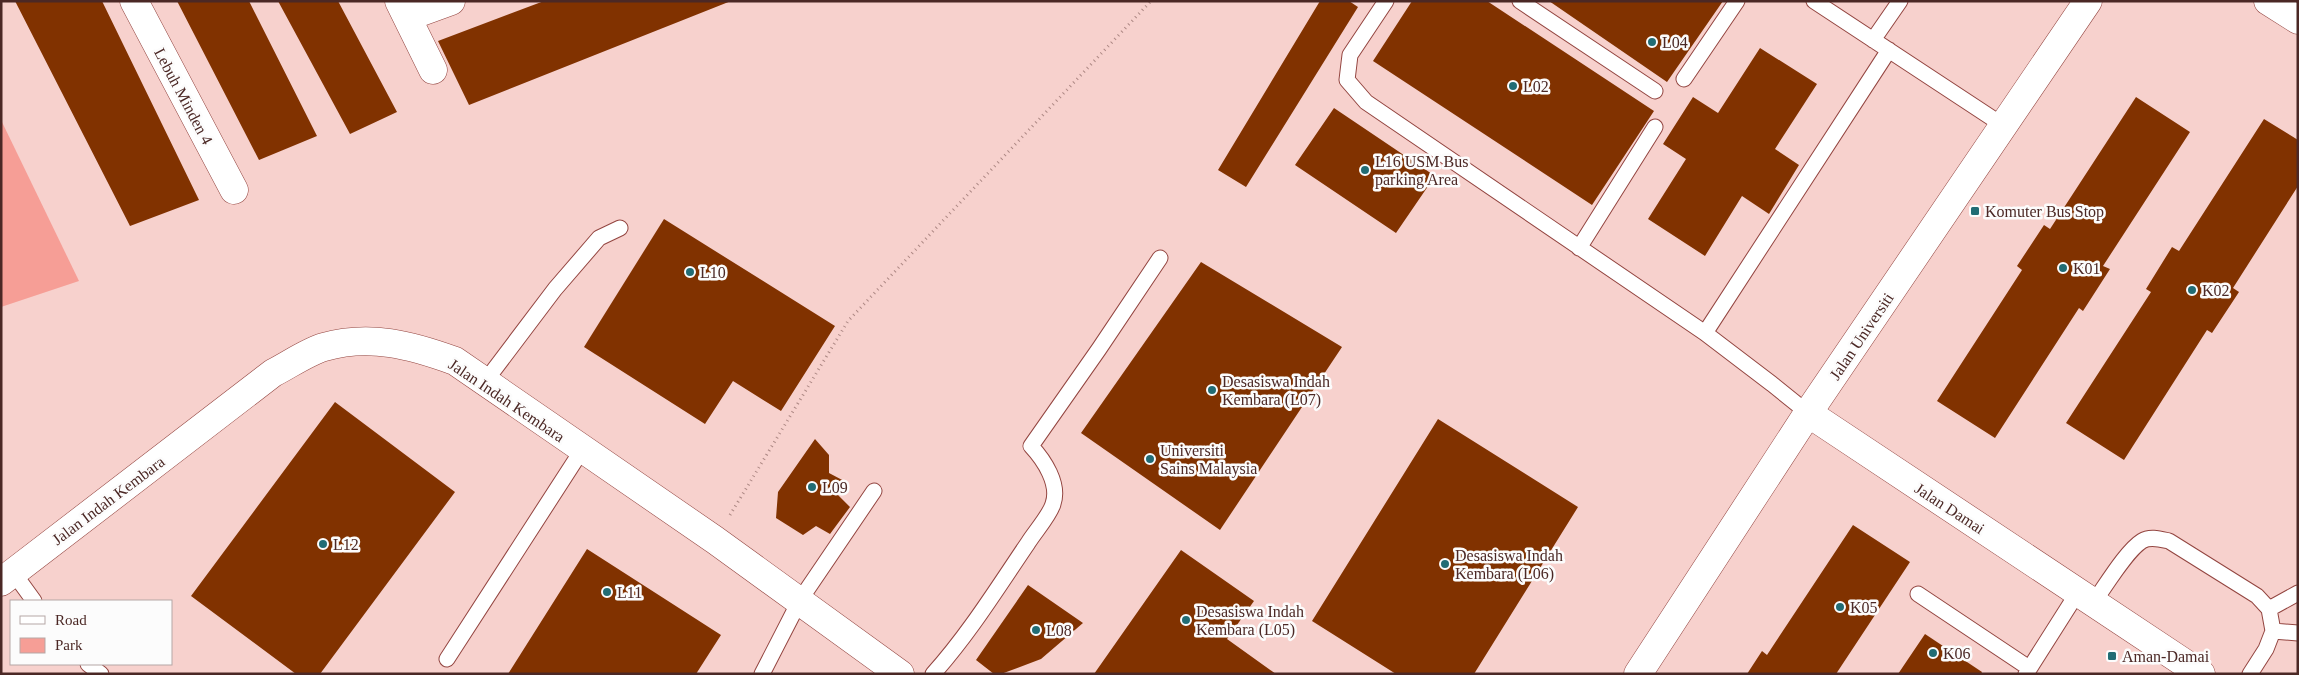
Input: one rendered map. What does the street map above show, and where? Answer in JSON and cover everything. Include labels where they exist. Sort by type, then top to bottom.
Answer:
[{"type":"street","name":"Lebuh Minden 4","points":[[134,1],[234,190]]},
{"type":"street","points":[[433,70],[403,9],[451,1]]},
{"type":"street","name":"Jalan Universiti","points":[[1638,674],[1808,414],[2088,1]]},
{"type":"street","points":[[2268,1],[2298,20]]},
{"type":"street","name":"Jalan Indah Kembara","points":[[7,577],[273,374],[323,347],[366,340],[417,347],[455,361],[484,383],[715,540],[900,674]]},
{"type":"street","name":"Jalan Damai","points":[[1808,414],[2201,674]]},
{"type":"lane","name":"Jalan Damai","points":[[1386,1],[1350,55],[1347,80],[1366,102],[1705,333],[1808,414]]},
{"type":"lane","points":[[1520,1],[1655,91]]},
{"type":"lane","points":[[1684,79],[1737,1]]},
{"type":"lane","points":[[1814,1],[2004,126]]},
{"type":"lane","points":[[1873,40],[1900,1]]},
{"type":"lane","points":[[1705,333],[1889,50]]},
{"type":"lane","points":[[1579,248],[1655,127]]},
{"type":"lane","points":[[484,383],[555,289],[599,238],[620,228]]},
{"type":"lane","points":[[933,674],[999,586],[1053,505],[1054,488],[1049,472],[1041,457],[1031,446],[1160,258]]},
{"type":"lane","points":[[447,659],[582,450]]},
{"type":"lane","points":[[762,674],[800,600],[874,491]]},
{"type":"lane","points":[[1918,594],[2027,671],[2086,597],[2143,540],[2156,537],[2169,541],[2257,596],[2269,609],[2273,631],[2266,649],[2250,674]]},
{"type":"lane","points":[[7,577],[33,600]]},
{"type":"lane","points":[[2269,609],[2298,593]]},
{"type":"lane","points":[[2273,631],[2298,633]]},
{"type":"lane","points":[[89,665],[101,674]]},
{"type":"path","points":[[715,540],[848,321],[1150,1]]},
{"type":"green space","points":[[1,120],[79,281],[1,307]]},
{"type":"building","points":[[15,1],[102,1],[199,200],[130,226]]},
{"type":"building","points":[[177,1],[249,1],[317,136],[259,160]]},
{"type":"building","points":[[278,1],[338,1],[397,112],[350,134]]},
{"type":"building","points":[[544,1],[731,1],[469,105],[438,41]]},
{"type":"building","points":[[1320,1],[1349,1],[1358,7],[1246,187],[1218,170]]},
{"type":"building","name":"L02","points":[[1412,1],[1487,1],[1654,111],[1592,205],[1373,61]]},
{"type":"building","name":"L04","points":[[1549,1],[1723,1],[1667,82]]},
{"type":"building","points":[[1760,48],[1817,84],[1775,149],[1799,165],[1769,214],[1742,196],[1705,256],[1648,219],[1686,159],[1663,144],[1693,97],[1718,113]]},
{"type":"building","name":"K01","points":[[2136,97],[2190,132],[2103,266],[2110,269],[2083,311],[2079,308],[1995,438],[1937,401],[2022,270],[2017,266],[2044,225],[2050,229]]},
{"type":"building","name":"L16 USM Bus parking Area","points":[[1334,108],[1435,176],[1396,233],[1295,165]]},
{"type":"building","name":"K02","points":[[2264,119],[2298,140],[2298,186],[2233,288],[2239,292],[2212,333],[2207,330],[2124,460],[2066,423],[2151,292],[2146,289],[2172,247],[2179,251]]},
{"type":"building","name":"L10","points":[[664,219],[835,326],[781,411],[733,381],[705,424],[584,347]]},
{"type":"building","name":"Desasiswa Indah Kembara (L07)","points":[[1201,262],[1342,347],[1220,530],[1081,433]]},
{"type":"building","name":"L12","points":[[335,402],[455,492],[320,674],[296,674],[191,596]]},
{"type":"building","name":"Desasiswa Indah Kembara (L06)","points":[[1438,419],[1578,507],[1474,674],[1396,674],[1312,621]]},
{"type":"building","name":"L09","points":[[815,439],[829,455],[829,473],[846,482],[837,494],[850,507],[830,534],[816,526],[803,535],[776,518],[778,492]]},
{"type":"building","name":"K05","points":[[1853,525],[1910,562],[1836,674],[1747,674],[1762,651],[1767,655]]},
{"type":"building","name":"L11","points":[[587,549],[721,635],[696,674],[508,674]]},
{"type":"building","name":"Desasiswa Indah Kembara (L05)","points":[[1181,550],[1254,601],[1227,639],[1276,674],[1094,674]]},
{"type":"building","name":"L08","points":[[1028,585],[1083,623],[1041,659],[1001,674],[994,674],[976,660]]},
{"type":"building","name":"K06","points":[[1925,634],[1982,672],[1981,674],[1898,674]]},
{"type":"place","name":"L04","points":[[1652,42]]},
{"type":"place","name":"L02","points":[[1513,86]]},
{"type":"place","name":"L16 USM Bus parking Area","points":[[1365,170]]},
{"type":"place","name":"Komuter Bus Stop","points":[[1975,211]]},
{"type":"place","name":"K01","points":[[2063,268]]},
{"type":"place","name":"L10","points":[[690,272]]},
{"type":"place","name":"K02","points":[[2192,290]]},
{"type":"place","name":"Desasiswa Indah Kembara (L07)","points":[[1212,390]]},
{"type":"place","name":"Universiti Sains Malaysia","points":[[1150,459]]},
{"type":"place","name":"L09","points":[[812,487]]},
{"type":"place","name":"L12","points":[[323,544]]},
{"type":"place","name":"Desasiswa Indah Kembara (L06)","points":[[1445,564]]},
{"type":"place","name":"L11","points":[[607,592]]},
{"type":"place","name":"K05","points":[[1840,607]]},
{"type":"place","name":"Desasiswa Indah Kembara (L05)","points":[[1186,620]]},
{"type":"place","name":"L08","points":[[1036,630]]},
{"type":"place","name":"K06","points":[[1933,653]]},
{"type":"place","name":"Aman-Damai","points":[[2112,656]]}]
